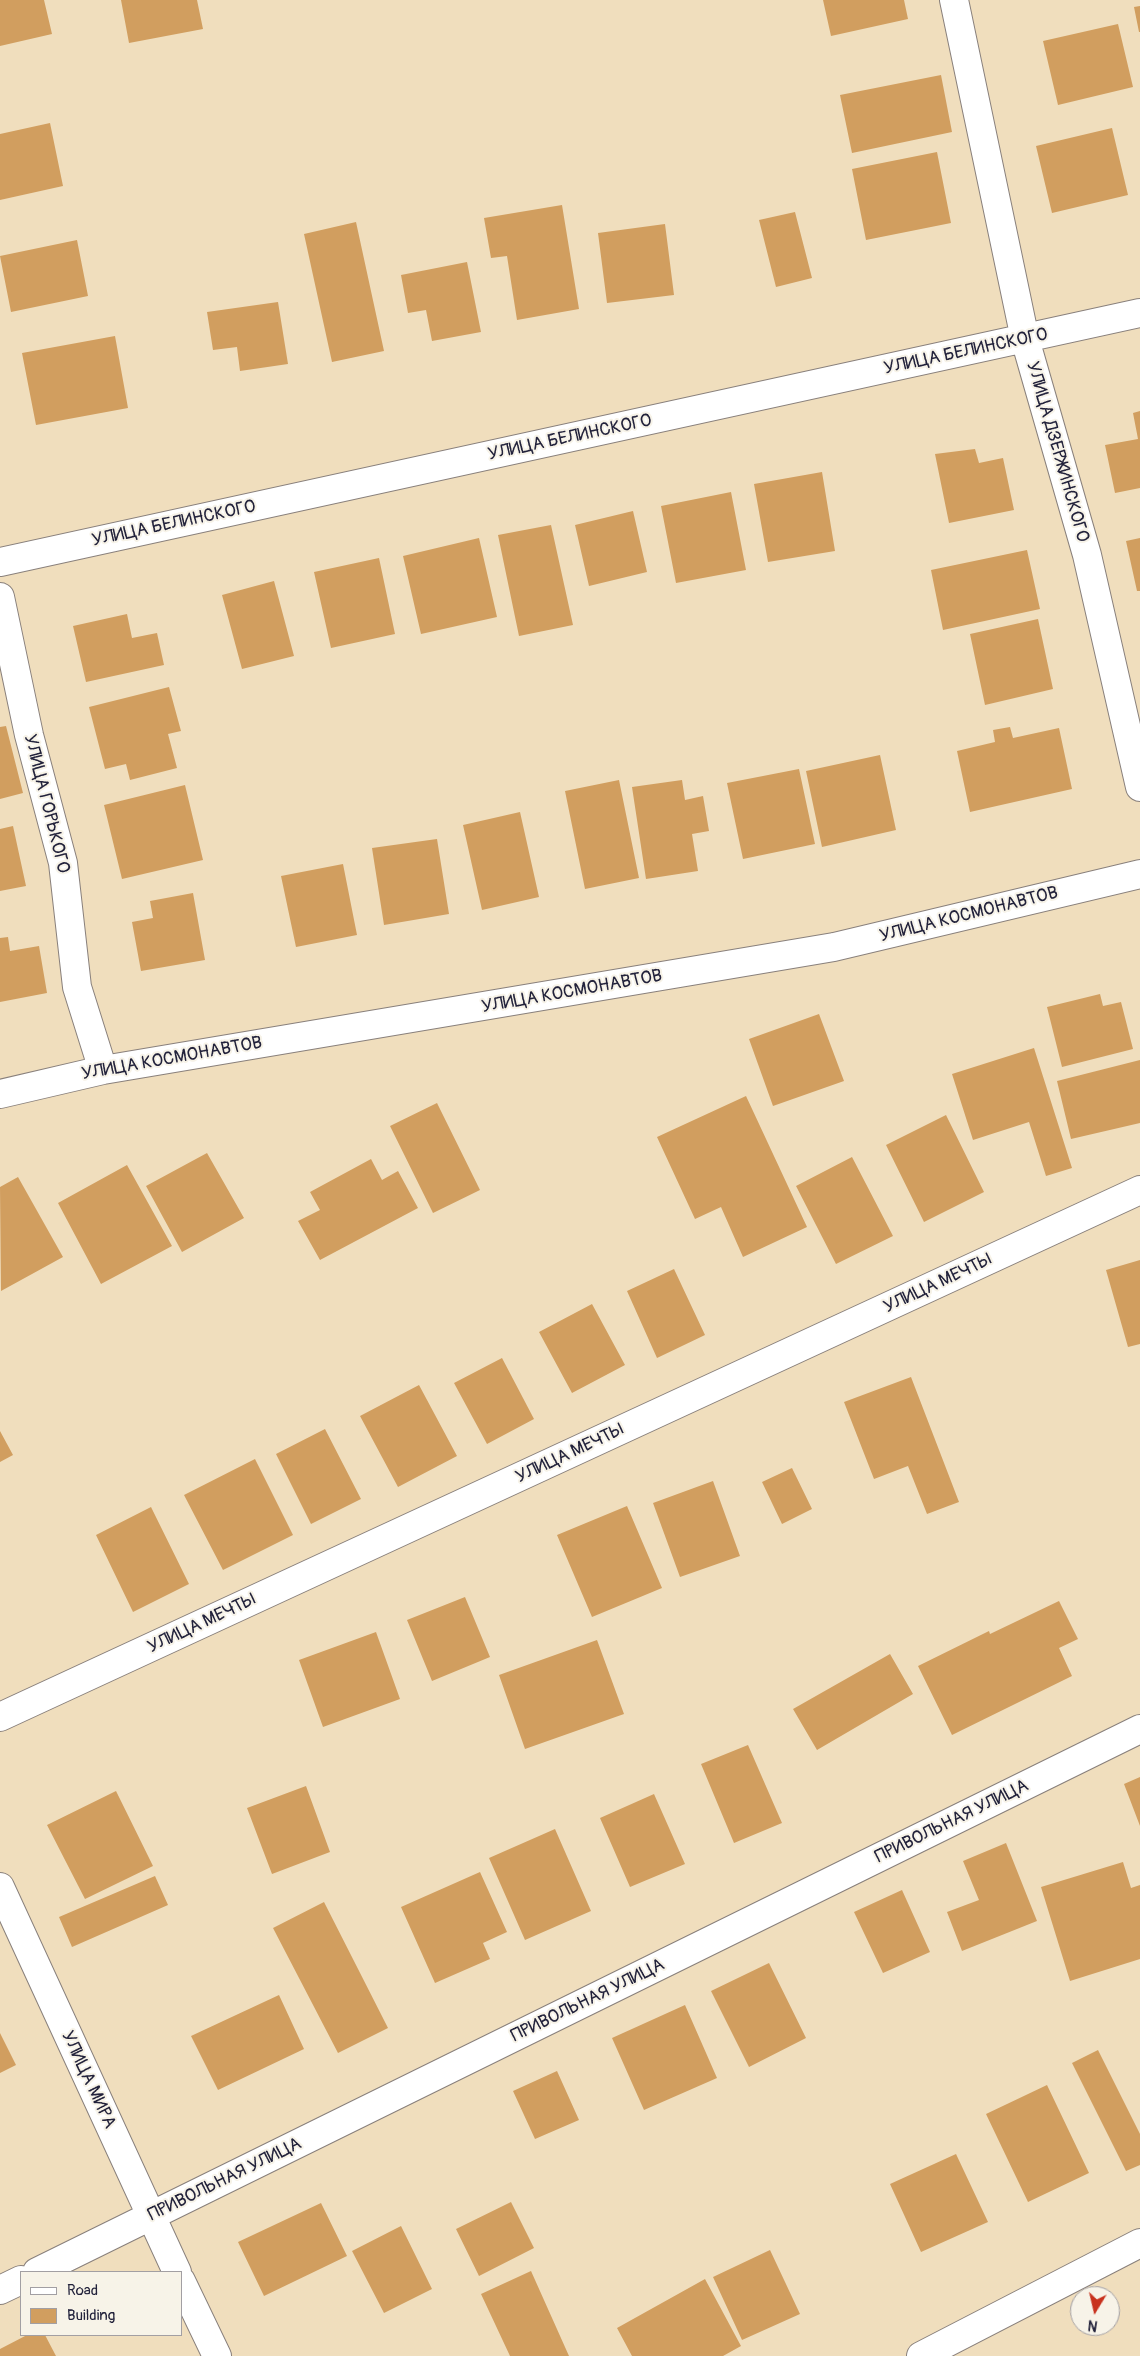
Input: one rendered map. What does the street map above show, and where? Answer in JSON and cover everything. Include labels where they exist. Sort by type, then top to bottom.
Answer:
[{"type":"street","name":"УЛИЦА ДЗЕРЖИНСКОГО","points":[[954,0],[1025,339],[1087,555],[1140,787]]},
{"type":"street","name":"УЛИЦА БЕЛИНСКОГО","points":[[0,562],[1140,313]]},
{"type":"street","name":"УЛИЦА ГОРЬКОГО","points":[[0,597],[29,735],[63,863],[77,987],[103,1070]]},
{"type":"street","name":"УЛИЦА КОСМОНАВТОВ","points":[[0,1094],[103,1070],[834,947],[1140,874]]},
{"type":"street","name":"УЛИЦА МЕЧТЫ","points":[[0,1717],[1140,1190]]},
{"type":"street","name":"ПРИВОЛЬНАЯ УЛИЦА","points":[[39,2271],[1140,1729]]},
{"type":"street","name":"УЛИЦА МИРА","points":[[0,1887],[177,2271]]},
{"type":"street","points":[[921,2356],[1140,2243]]},
{"type":"street","points":[[0,2290],[20,2280]]},
{"type":"street","points":[[182,2283],[217,2356]]},
{"type":"building","points":[[0,0],[44,0],[52,34],[0,46]]},
{"type":"building","points":[[121,0],[197,0],[203,29],[129,43]]},
{"type":"building","points":[[823,0],[904,0],[908,19],[831,36]]},
{"type":"building","points":[[1140,6],[1140,32],[1139,32],[1134,7]]},
{"type":"building","points":[[1118,24],[1133,87],[1058,105],[1043,41]]},
{"type":"building","points":[[941,75],[952,132],[852,153],[840,95]]},
{"type":"building","points":[[50,123],[63,186],[0,200],[0,134]]},
{"type":"building","points":[[1112,128],[1128,195],[1052,213],[1036,146]]},
{"type":"building","points":[[937,152],[951,223],[866,240],[852,169]]},
{"type":"building","points":[[562,205],[579,309],[517,320],[507,256],[491,258],[484,218]]},
{"type":"building","points":[[795,212],[812,278],[776,287],[759,220]]},
{"type":"building","points":[[356,222],[384,351],[332,362],[304,234]]},
{"type":"building","points":[[665,224],[674,295],[607,303],[598,233]]},
{"type":"building","points":[[77,240],[88,296],[11,312],[0,256]]},
{"type":"building","points":[[467,262],[481,332],[432,341],[426,310],[408,313],[401,275]]},
{"type":"building","points":[[278,302],[288,364],[240,371],[237,347],[213,350],[207,312]]},
{"type":"building","points":[[115,336],[128,408],[36,425],[22,353]]},
{"type":"building","points":[[1140,411],[1140,488],[1115,493],[1105,445],[1138,439],[1133,413]]},
{"type":"building","points":[[975,449],[979,463],[1003,458],[1014,510],[949,523],[935,454]]},
{"type":"building","points":[[822,472],[835,551],[768,562],[754,484]]},
{"type":"building","points":[[731,492],[746,570],[676,583],[661,506]]},
{"type":"building","points":[[633,511],[647,572],[589,586],[575,525]]},
{"type":"building","points":[[551,525],[573,625],[519,636],[498,535]]},
{"type":"building","points":[[479,538],[497,617],[421,634],[403,556]]},
{"type":"building","points":[[1140,538],[1140,591],[1137,591],[1126,541]]},
{"type":"building","points":[[1027,550],[1040,609],[943,630],[931,570]]},
{"type":"building","points":[[379,558],[395,634],[331,648],[314,572]]},
{"type":"building","points":[[274,581],[294,656],[242,669],[222,595]]},
{"type":"building","points":[[127,614],[132,638],[157,633],[164,665],[86,682],[73,626]]},
{"type":"building","points":[[1038,619],[1053,689],[985,705],[970,634]]},
{"type":"building","points":[[169,687],[181,731],[168,734],[177,768],[130,780],[126,764],[105,769],[89,707]]},
{"type":"building","points":[[6,726],[23,793],[0,799],[0,727]]},
{"type":"building","points":[[1010,727],[1013,738],[1059,728],[1072,789],[970,812],[957,751],[995,742],[993,730]]},
{"type":"building","points":[[880,755],[896,830],[822,847],[806,771]]},
{"type":"building","points":[[799,769],[815,844],[743,859],[727,783]]},
{"type":"building","points":[[619,780],[639,878],[585,889],[565,791]]},
{"type":"building","points":[[682,780],[685,800],[703,796],[709,831],[692,834],[698,871],[646,879],[632,787]]},
{"type":"building","points":[[185,785],[203,860],[122,879],[104,805]]},
{"type":"building","points":[[520,812],[539,897],[482,910],[463,825]]},
{"type":"building","points":[[13,826],[26,886],[0,891],[0,829]]},
{"type":"building","points":[[437,839],[449,914],[384,925],[372,848]]},
{"type":"building","points":[[343,864],[357,935],[296,947],[281,876]]},
{"type":"building","points":[[193,893],[205,960],[141,971],[132,922],[153,918],[150,901]]},
{"type":"building","points":[[8,937],[10,951],[39,946],[47,993],[0,1002],[0,938]]},
{"type":"building","points":[[1100,994],[1103,1006],[1121,1002],[1133,1049],[1062,1067],[1047,1007]]},
{"type":"building","points":[[819,1014],[844,1081],[773,1106],[749,1039]]},
{"type":"building","points":[[1034,1048],[1072,1168],[1046,1176],[1029,1122],[973,1140],[952,1074]]},
{"type":"building","points":[[1140,1060],[1140,1123],[1071,1139],[1057,1081]]},
{"type":"building","points":[[746,1096],[807,1227],[743,1257],[721,1207],[695,1219],[657,1137]]},
{"type":"building","points":[[437,1103],[480,1190],[433,1213],[390,1126]]},
{"type":"building","points":[[946,1115],[984,1192],[924,1222],[886,1145]]},
{"type":"building","points":[[207,1153],[244,1218],[182,1252],[146,1186]]},
{"type":"building","points":[[852,1157],[893,1236],[836,1264],[796,1186]]},
{"type":"building","points":[[371,1159],[382,1180],[398,1171],[418,1208],[320,1260],[298,1221],[320,1210],[310,1192]]},
{"type":"building","points":[[127,1165],[172,1246],[101,1284],[58,1203]]},
{"type":"building","points":[[18,1177],[63,1257],[1,1291],[0,1187]]},
{"type":"building","points":[[1140,1260],[1140,1344],[1128,1347],[1106,1270]]},
{"type":"building","points":[[674,1269],[705,1335],[657,1358],[627,1291]]},
{"type":"building","points":[[592,1304],[625,1365],[572,1393],[539,1332]]},
{"type":"building","points":[[502,1358],[534,1419],[487,1444],[454,1383]]},
{"type":"building","points":[[911,1377],[959,1502],[927,1514],[908,1466],[874,1479],[844,1402]]},
{"type":"building","points":[[419,1385],[457,1456],[398,1487],[360,1416]]},
{"type":"building","points":[[325,1429],[361,1499],[311,1524],[276,1454]]},
{"type":"building","points":[[0,1431],[13,1455],[0,1462]]},
{"type":"building","points":[[255,1459],[293,1535],[223,1570],[184,1495]]},
{"type":"building","points":[[792,1468],[812,1509],[782,1524],[762,1482]]},
{"type":"building","points":[[713,1481],[740,1556],[680,1577],[653,1503]]},
{"type":"building","points":[[627,1506],[662,1588],[592,1617],[557,1535]]},
{"type":"building","points":[[151,1507],[189,1584],[133,1612],[96,1535]]},
{"type":"building","points":[[465,1597],[490,1657],[432,1681],[407,1620]]},
{"type":"building","points":[[1059,1601],[1078,1639],[1059,1648],[1072,1676],[952,1735],[918,1666],[989,1631],[990,1634]]},
{"type":"building","points":[[376,1632],[400,1699],[323,1727],[299,1660]]},
{"type":"building","points":[[597,1640],[624,1714],[525,1749],[499,1675]]},
{"type":"building","points":[[890,1654],[913,1694],[817,1750],[793,1709]]},
{"type":"building","points":[[748,1745],[782,1823],[734,1843],[701,1764]]},
{"type":"building","points":[[1140,1777],[1140,1826],[1124,1784]]},
{"type":"building","points":[[306,1786],[330,1852],[272,1874],[247,1808]]},
{"type":"building","points":[[116,1791],[153,1866],[85,1899],[47,1825]]},
{"type":"building","points":[[654,1794],[685,1864],[630,1887],[600,1818]]},
{"type":"building","points":[[555,1829],[591,1911],[525,1940],[489,1858]]},
{"type":"building","points":[[1006,1843],[1037,1921],[962,1951],[947,1912],[979,1900],[963,1861]]},
{"type":"building","points":[[1123,1862],[1131,1888],[1140,1885],[1140,1959],[1070,1981],[1041,1887]]},
{"type":"building","points":[[480,1872],[507,1932],[483,1943],[490,1959],[435,1983],[401,1907]]},
{"type":"building","points":[[155,1876],[168,1905],[72,1947],[59,1917]]},
{"type":"building","points":[[902,1890],[930,1952],[883,1973],[854,1912]]},
{"type":"building","points":[[324,1902],[388,2028],[338,2053],[273,1928]]},
{"type":"building","points":[[769,1963],[806,2038],[749,2067],[711,1991]]},
{"type":"building","points":[[279,1995],[304,2049],[218,2090],[191,2036]]},
{"type":"building","points":[[685,2005],[717,2078],[644,2110],[612,2038]]},
{"type":"building","points":[[0,2033],[16,2065],[0,2073]]},
{"type":"building","points":[[1098,2050],[1140,2134],[1140,2165],[1126,2171],[1072,2063]]},
{"type":"building","points":[[557,2071],[579,2120],[535,2139],[513,2091]]},
{"type":"building","points":[[1047,2085],[1089,2173],[1028,2202],[986,2114]]},
{"type":"building","points":[[956,2154],[988,2222],[921,2252],[890,2184]]},
{"type":"building","points":[[511,2202],[534,2248],[479,2276],[456,2229]]},
{"type":"building","points":[[321,2203],[347,2256],[264,2296],[238,2242]]},
{"type":"building","points":[[401,2226],[432,2289],[384,2313],[352,2251]]},
{"type":"building","points":[[770,2250],[800,2314],[742,2340],[713,2277]]},
{"type":"building","points":[[531,2271],[569,2356],[510,2356],[481,2294]]},
{"type":"building","points":[[705,2279],[741,2346],[723,2356],[632,2356],[617,2328]]},
{"type":"building","points":[[25,2336],[46,2336],[56,2356],[0,2356],[0,2349]]}]
